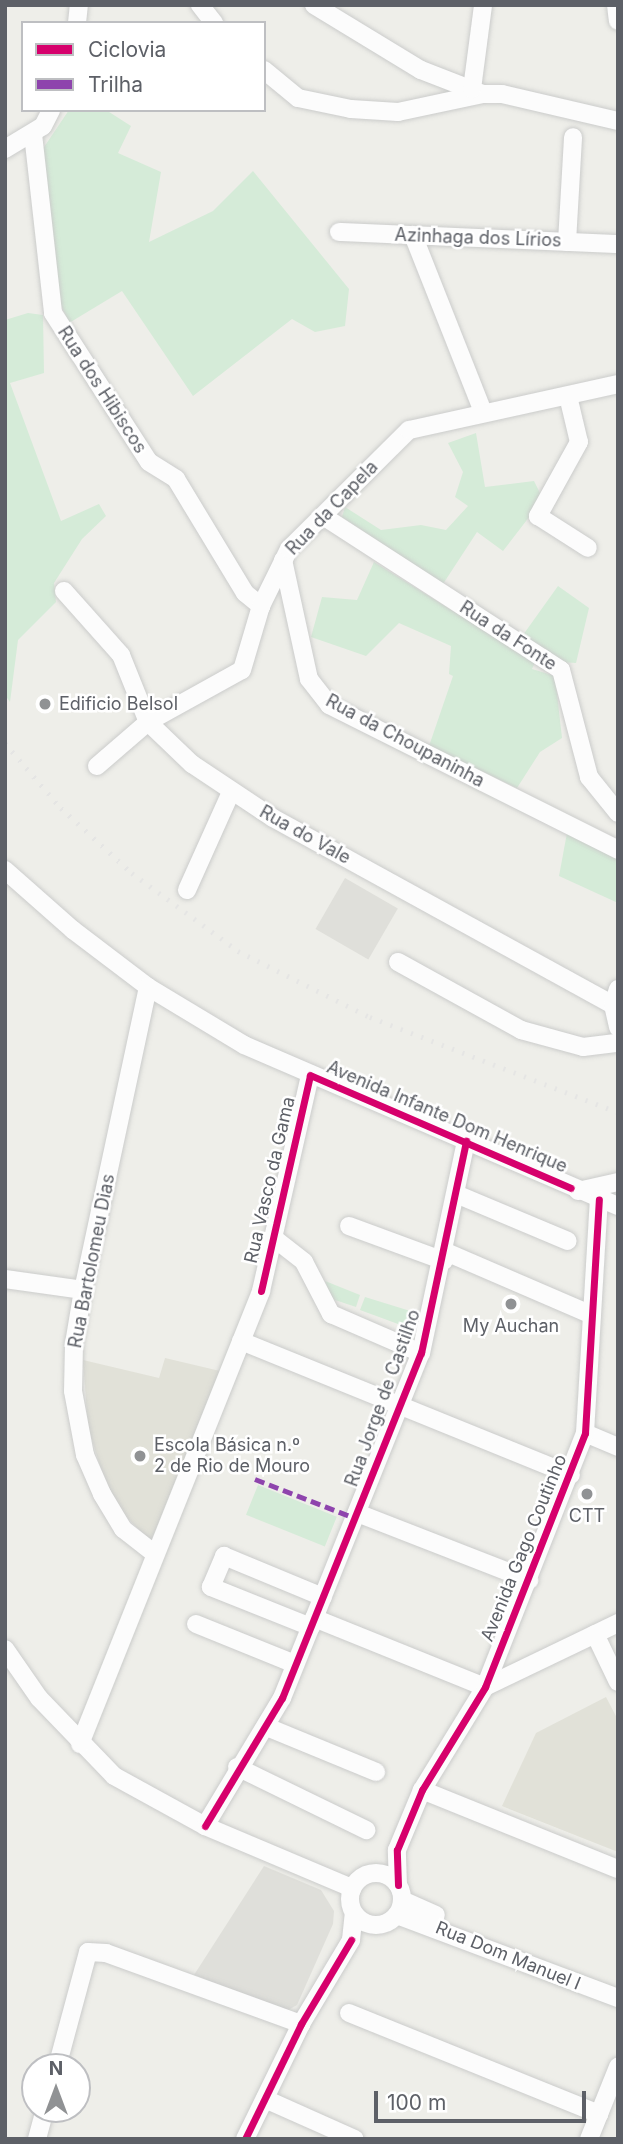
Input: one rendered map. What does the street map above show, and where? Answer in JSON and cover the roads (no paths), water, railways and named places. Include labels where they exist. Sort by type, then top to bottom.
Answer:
[{"type":"street","points":[[200,5],[212,21]]},
{"type":"street","points":[[314,5],[375,39],[408,64],[478,91],[618,121]]},
{"type":"street","points":[[478,91],[483,5]]},
{"type":"street","points":[[616,5],[618,21]]},
{"type":"street","points":[[266,72],[298,98],[373,111],[398,112],[478,91]]},
{"type":"street","points":[[5,149],[33,134],[50,112]]},
{"type":"street","name":"Rua dos Hibiscos","points":[[33,134],[53,313],[149,463],[176,479],[244,593],[261,606]]},
{"type":"street","points":[[567,242],[573,137]]},
{"type":"street","name":"Azinhaga dos Lírios","points":[[339,232],[618,244]]},
{"type":"street","points":[[413,235],[483,412]]},
{"type":"street","name":"Rua da Capela","points":[[97,766],[148,722],[243,670],[261,606],[282,560],[409,430],[618,384]]},
{"type":"street","points":[[568,396],[579,442],[538,516],[587,548]]},
{"type":"street","name":"Rua da Fonte","points":[[323,516],[561,670],[589,777],[618,813]]},
{"type":"street","name":"Rua da Choupaninha","points":[[282,560],[309,679],[329,705],[618,850]]},
{"type":"street","name":"Rua do Vale","points":[[64,591],[121,655],[148,722],[231,792],[616,997]]},
{"type":"street","points":[[187,890],[231,792]]},
{"type":"street","name":"Avenida Infante Dom Henrique","points":[[5,870],[73,930],[148,987],[244,1045],[618,1206]]},
{"type":"street","points":[[398,962],[521,1030],[583,1047],[618,1043]]},
{"type":"street","name":"Rua Bartolomeu Dias","points":[[148,987],[83,1290],[74,1344],[73,1391],[85,1455],[123,1530],[155,1554]]},
{"type":"street","points":[[616,997],[618,1027]]},
{"type":"street","name":"Rua Vasco da Gama","points":[[80,1744],[241,1341],[275,1238],[310,1075]]},
{"type":"street","name":"Rua Jorge de Castilho","points":[[205,1826],[237,1767],[267,1727],[313,1623],[421,1353],[445,1256],[467,1141]]},
{"type":"street","points":[[579,1191],[618,1182]]},
{"type":"street","points":[[456,1194],[568,1241]]},
{"type":"street","name":"Avenida Gago Coutinho","points":[[399,1900],[397,1850],[422,1790],[485,1687],[571,1475],[585,1433],[599,1199]]},
{"type":"street","points":[[349,1226],[445,1256],[592,1315]]},
{"type":"street","points":[[275,1238],[304,1262],[331,1314],[421,1353]]},
{"type":"street","points":[[5,1279],[83,1290]]},
{"type":"street","points":[[241,1341],[571,1475]]},
{"type":"street","points":[[585,1433],[618,1447]]},
{"type":"street","points":[[357,1513],[529,1580]]},
{"type":"street","points":[[323,1597],[224,1556],[212,1587],[485,1687],[618,1623]]},
{"type":"street","points":[[196,1624],[295,1664]]},
{"type":"street","points":[[594,1634],[618,1682]]},
{"type":"street","points":[[8,1659],[80,1744],[114,1776],[205,1826],[352,1888]]},
{"type":"street","points":[[267,1727],[376,1772]]},
{"type":"street","points":[[237,1767],[366,1830]]},
{"type":"street","points":[[422,1790],[618,1869]]},
{"type":"street","points":[[245,2139],[301,2024],[351,1940],[354,1913],[352,1888],[363,1877],[379,1873],[399,1900],[383,1924],[373,1925],[351,1940]]},
{"type":"street","name":"Rua Dom Manuel I","points":[[399,1900],[618,1989]]},
{"type":"street","name":"Rua Dom Manuel I","points":[[399,1900],[618,1998]]},
{"type":"street","points":[[354,1913],[373,1925]]},
{"type":"street","points":[[61,2053],[88,1952],[106,1953],[301,2024]]},
{"type":"street","points":[[349,2013],[599,2114]]},
{"type":"street","points":[[589,2139],[618,2067]]},
{"type":"street","points":[[265,2099],[355,2139]]},
{"type":"railway","points":[[5,743],[61,808],[132,873],[238,951],[370,1017],[618,1112]]},
{"type":"place","name":"Edificio Belsol","points":[[45,704]]},
{"type":"place","name":"My Auchan","points":[[511,1304]]},
{"type":"place","name":"Escola Básica n.º 2 de Rio de Mouro","points":[[140,1456]]},
{"type":"place","name":"CTT","points":[[587,1494]]}]
